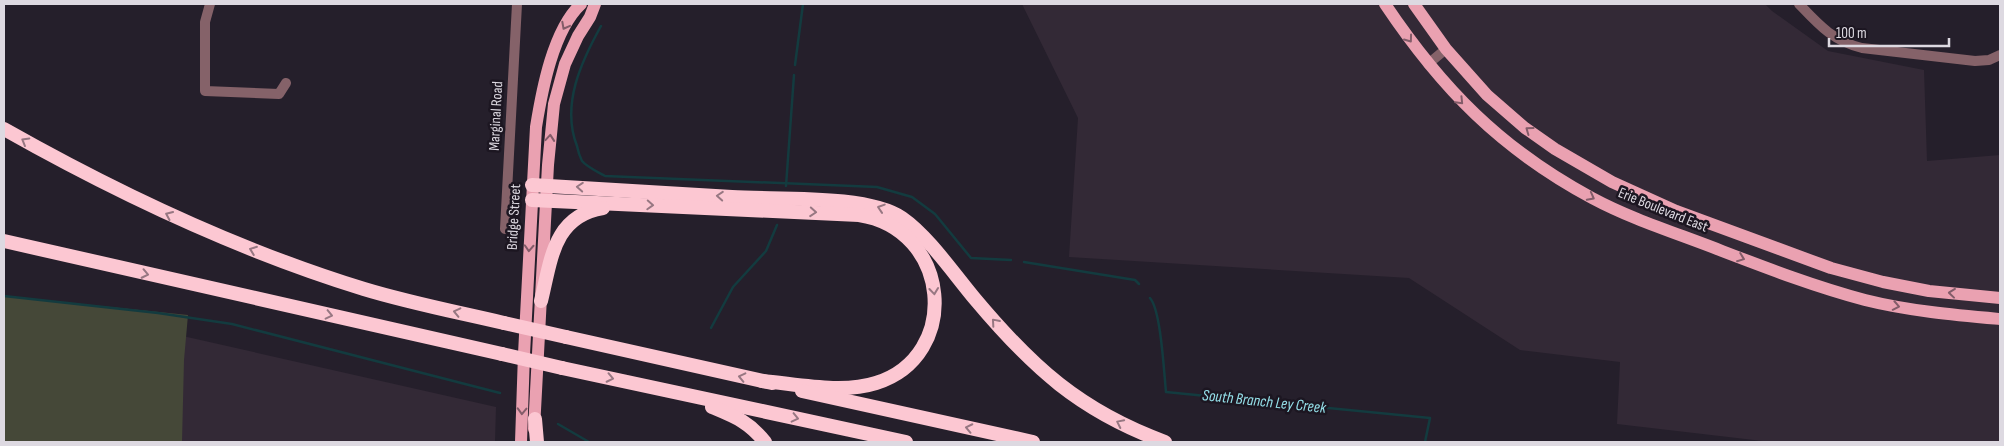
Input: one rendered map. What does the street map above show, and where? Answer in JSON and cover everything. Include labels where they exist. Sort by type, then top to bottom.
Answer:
[{"type":"highway","points":[[4,129],[118,191],[230,242],[362,288],[395,298],[1033,442]]},
{"type":"highway","points":[[532,185],[547,193],[627,204],[865,216],[884,221],[904,234],[916,246],[928,265],[933,280],[935,310],[931,328],[923,345],[907,365],[876,383],[854,388],[762,381]]},
{"type":"highway","points":[[532,200],[547,193],[733,197],[847,202],[872,205],[890,211],[915,229],[1008,337],[1038,368],[1064,389],[1103,414],[1165,442]]},
{"type":"highway","points":[[542,302],[555,244],[569,224],[589,210],[627,204]]},
{"type":"highway","points":[[4,241],[97,264],[562,368],[906,442]]},
{"type":"highway","points":[[4,248],[97,264]]},
{"type":"highway","points":[[679,394],[741,418],[765,442]]},
{"type":"highway","points":[[535,419],[536,442]]},
{"type":"main road","name":"Bridge Street","points":[[521,442],[536,127],[541,92],[560,37],[574,10],[581,4]]},
{"type":"main road","points":[[535,419],[547,193],[554,104],[565,64],[595,4]]},
{"type":"main road","name":"Erie Boulevard East","points":[[1384,4],[1412,44],[1465,106],[1498,136],[1543,168],[1594,199],[1668,230],[1837,292],[1923,311],[2000,319]]},
{"type":"main road","name":"Erie Boulevard East","points":[[1414,4],[1446,49],[1487,95],[1525,128],[1588,168],[1642,197],[1812,262],[1854,275],[1929,291],[2000,298]]},
{"type":"street","points":[[210,4],[205,22],[205,91],[279,94],[286,83]]},
{"type":"street","name":"Marginal Road","points":[[505,229],[517,4]]},
{"type":"street","points":[[1799,4],[1829,34],[1846,44],[1854,46],[1975,61],[1989,60],[2000,54]]},
{"type":"street","points":[[1428,64],[1446,49]]},
{"type":"shaded area","points":[[1022,4],[1765,4],[1828,51],[1924,70],[1927,161],[2000,155],[2000,442],[1771,442],[1617,424],[1620,362],[1520,350],[1409,278],[1069,257],[1078,118]]},
{"type":"shaded area","points":[[165,332],[496,407],[495,442],[160,442]]},
{"type":"green space","points":[[4,296],[188,315],[184,360],[182,442],[4,442]]},
{"type":"waterway","points":[[795,65],[803,4]]},
{"type":"waterway","points":[[601,26],[580,69],[572,100],[571,115],[573,131],[582,161],[605,176],[877,187],[912,197],[935,214],[971,258],[1011,260]]},
{"type":"waterway","points":[[786,186],[794,75]]},
{"type":"waterway","points":[[711,328],[733,287],[766,251],[777,225]]},
{"type":"waterway","points":[[1024,262],[1135,280],[1139,284]]},
{"type":"waterway","points":[[4,296],[158,313],[232,324],[500,393]]},
{"type":"waterway","name":"South Branch Ley Creek","points":[[1150,298],[1157,315],[1166,392],[1430,418],[1425,442]]},
{"type":"waterway","points":[[558,424],[589,442]]}]
